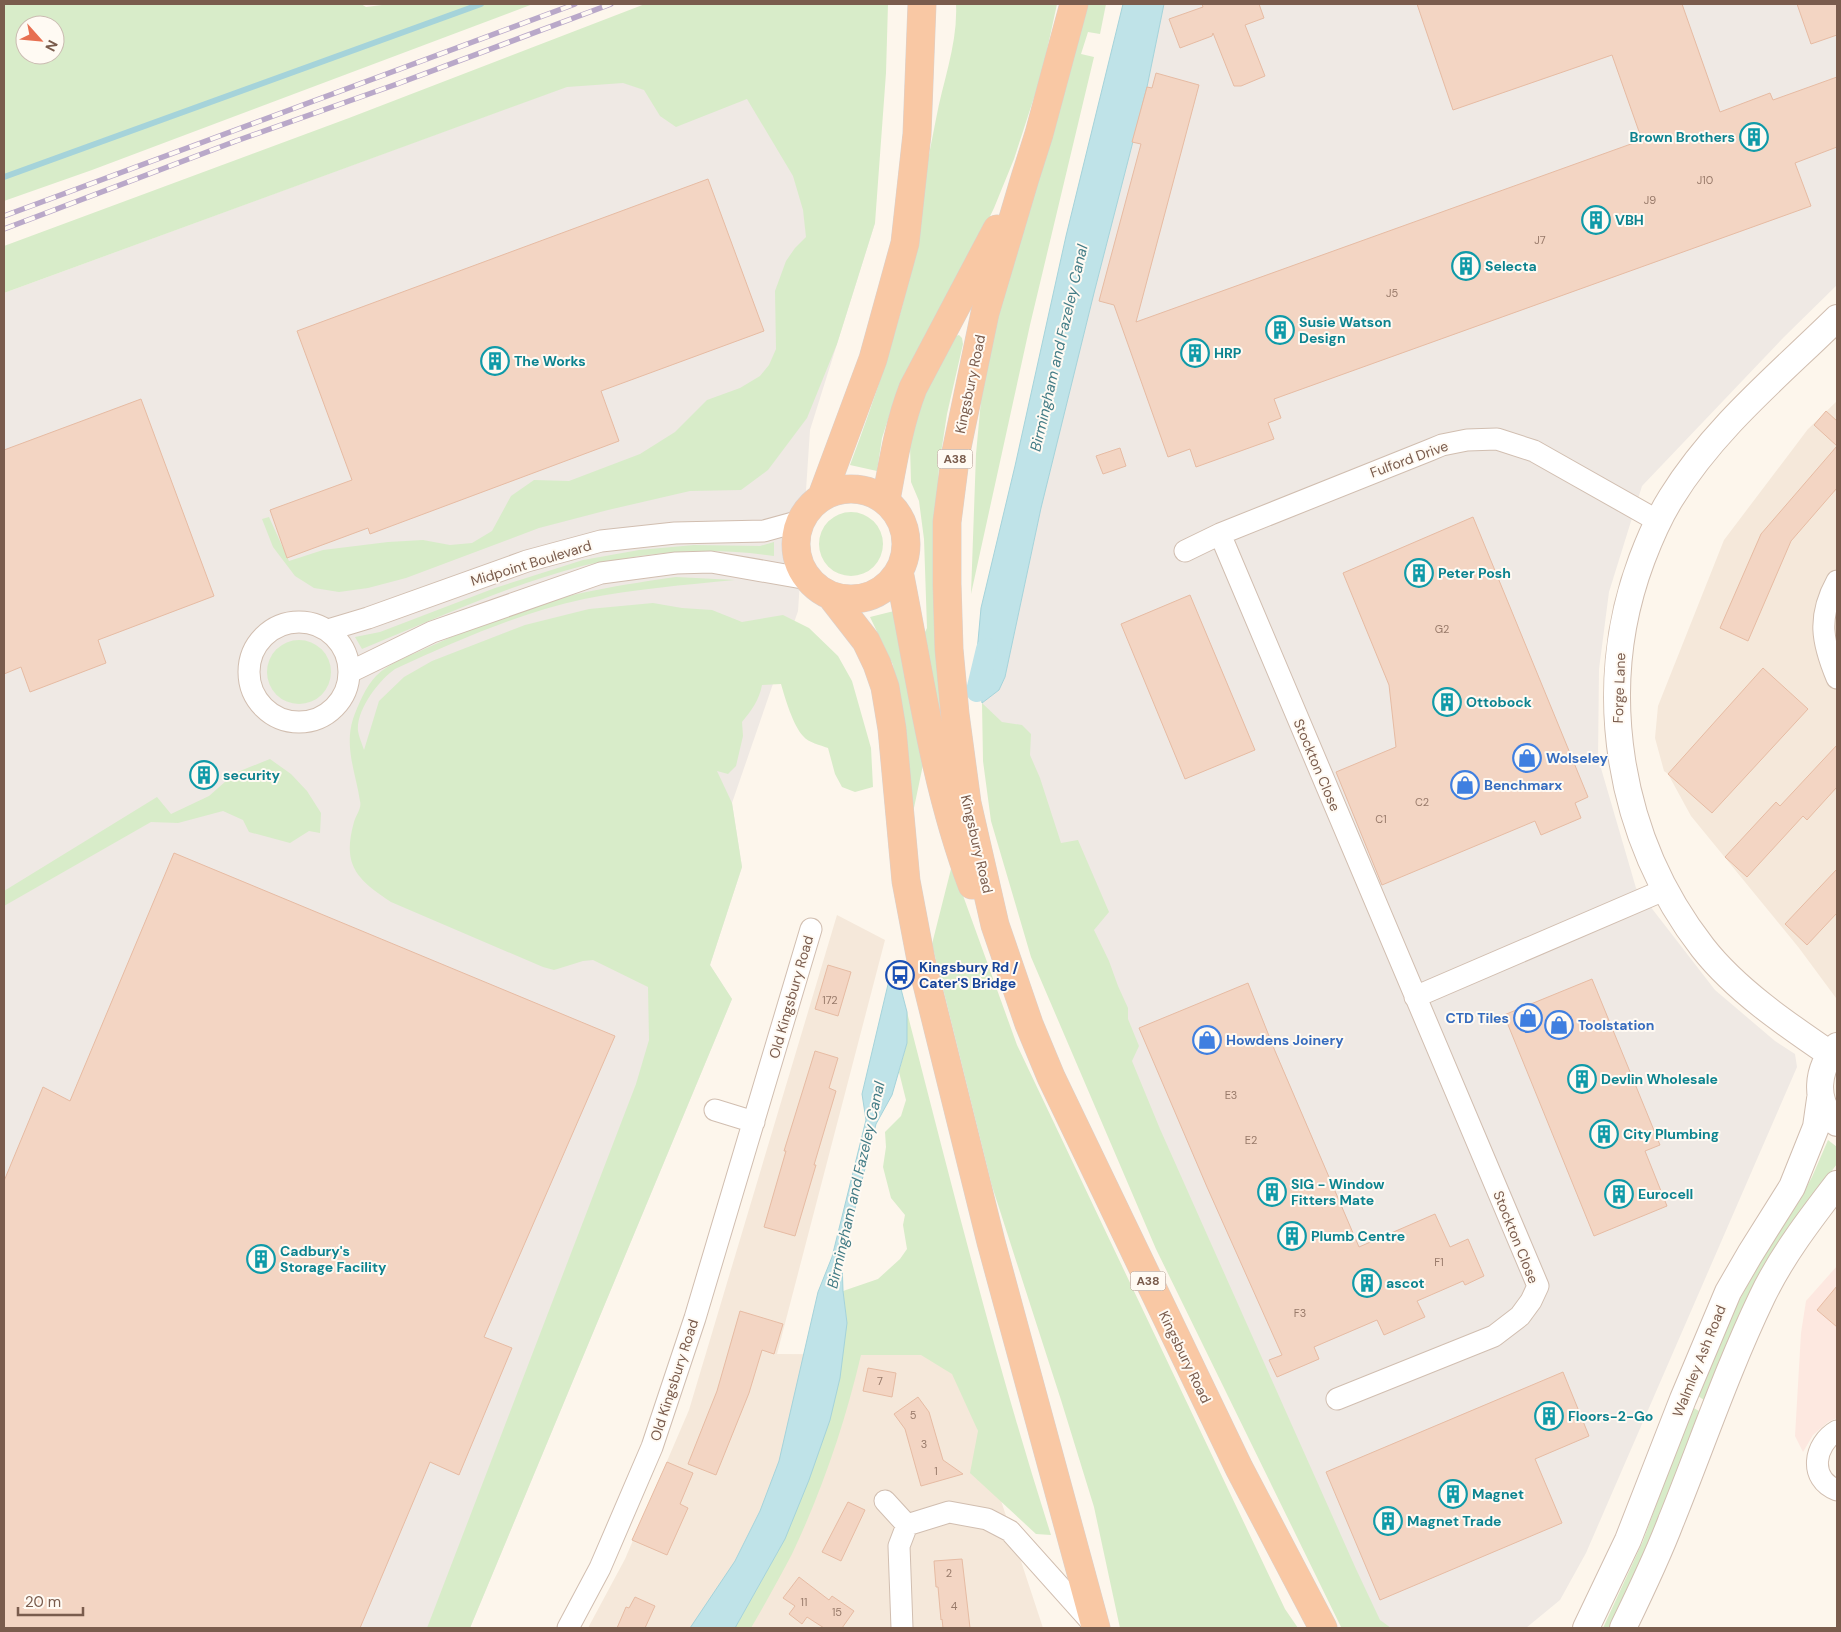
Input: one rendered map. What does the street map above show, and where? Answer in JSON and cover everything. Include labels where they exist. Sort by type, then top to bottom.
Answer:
[{"type":"highway","points":[[822,496],[872,359],[905,243],[917,134],[922,4]]},
{"type":"highway","name":"Kingsbury Road","points":[[1074,4],[1039,134],[986,313],[956,452],[947,522],[948,621],[954,714],[967,803],[995,925],[1051,1077],[1239,1468],[1323,1628]]},
{"type":"highway","name":"A38","points":[[830,596],[854,599],[877,593],[890,584],[899,571],[905,556],[905,533],[896,512],[886,500],[904,410],[913,388],[1025,178]]},
{"type":"highway","points":[[886,500],[871,492],[854,488],[838,490],[822,496],[809,507],[800,521],[796,532],[795,545],[797,557],[808,579],[818,589],[830,596],[866,642],[877,664],[885,687],[892,729],[906,881],[921,960],[991,1242],[1096,1628]]},
{"type":"highway","name":"A38","points":[[899,571],[936,760],[956,843],[973,887],[995,925]]},
{"type":"street","name":"Forge Lane","points":[[1833,1050],[1761,1004],[1721,968],[1702,948],[1664,890],[1648,855],[1632,810],[1624,774],[1616,711],[1617,665],[1626,612],[1636,576],[1658,521],[1683,480],[1710,444],[1740,412],[1837,318]]},
{"type":"street","name":"Fulford Drive","points":[[1185,551],[1220,534],[1442,445],[1467,440],[1497,439],[1534,451],[1658,521]]},
{"type":"street","name":"Midpoint Boulevard","points":[[328,630],[368,618],[528,561],[601,541],[675,533],[764,531],[800,521]]},
{"type":"street","name":"Stockton Close","points":[[1220,534],[1538,1286],[1531,1301],[1520,1316],[1494,1336],[1337,1399]]},
{"type":"street","points":[[350,672],[432,632],[600,574],[676,563],[711,562],[808,579]]},
{"type":"street","points":[[1837,581],[1827,603],[1824,633],[1826,648],[1837,678]]},
{"type":"street","points":[[301,621],[316,623],[328,630],[340,642],[348,656],[350,672],[344,696],[335,708],[323,717],[308,722],[293,722],[278,718],[260,704],[253,693],[249,679],[249,664],[254,650],[262,637],[274,628],[287,623],[301,621]]},
{"type":"street","points":[[1415,997],[1664,890]]},
{"type":"street","name":"Old Kingsbury Road","points":[[568,1628],[600,1568],[652,1447],[695,1318],[811,929]]},
{"type":"street","name":"Walmley Ash Road","points":[[1586,1628],[1628,1540],[1683,1399],[1728,1292],[1792,1187],[1816,1128],[1820,1098],[1819,1085],[1823,1068],[1833,1050]]},
{"type":"street","points":[[1820,1098],[1837,1123]]},
{"type":"street","points":[[715,1110],[754,1122]]},
{"type":"street","points":[[1623,1628],[1671,1523],[1704,1434],[1762,1296],[1785,1258],[1837,1184]]},
{"type":"street","points":[[1837,1431],[1828,1437],[1822,1445],[1818,1454],[1817,1464],[1820,1474],[1826,1482],[1837,1490]]},
{"type":"street","points":[[886,1501],[907,1525]]},
{"type":"street","points":[[907,1525],[949,1512],[987,1519],[1010,1532],[1096,1628]]},
{"type":"street","points":[[902,1628],[899,1546],[907,1525]]},
{"type":"shaded area","points":[[1164,4],[1837,4],[1837,285],[1784,337],[1642,486],[1609,592],[1599,669],[1598,758],[1636,888],[1715,990],[1775,1041],[1795,1054],[1797,1067],[1586,1553],[1560,1600],[1526,1628],[1382,1628],[1042,901],[982,703],[999,690],[1005,677],[1041,508],[1147,87]]},
{"type":"shaded area","points":[[628,64],[875,108],[875,223],[810,430],[798,611],[732,803],[742,867],[710,965],[732,999],[470,1628],[4,1628],[4,293]]},
{"type":"shaded area","points":[[1837,401],[1836,998],[1799,948],[1691,816],[1668,774],[1664,771],[1655,738],[1658,706],[1724,540],[1808,429]]},
{"type":"shaded area","points":[[837,915],[885,940],[777,1354],[953,1355],[1043,1628],[588,1628],[625,1559],[689,1410]]},
{"type":"shaded area","points":[[1837,1266],[1837,1418],[1828,1422],[1813,1435],[1803,1452],[1795,1436],[1801,1333],[1806,1301]]},
{"type":"green space","points":[[4,4],[361,4],[366,7],[390,4],[533,4],[92,170],[4,201]]},
{"type":"green space","points":[[645,4],[888,4],[886,73],[875,223],[837,344],[807,418],[768,470],[741,490],[690,491],[608,510],[539,528],[406,578],[368,588],[339,592],[314,588],[295,576],[273,547],[262,519],[269,517],[289,561],[323,550],[388,542],[423,540],[450,545],[472,543],[492,531],[511,496],[534,480],[569,481],[640,454],[675,432],[707,400],[740,388],[760,376],[769,365],[776,349],[775,291],[786,261],[806,237],[803,210],[793,176],[747,99],[676,127],[660,116],[644,90],[623,83],[567,87],[4,293],[4,246],[349,118]]},
{"type":"green space","points":[[956,4],[1057,4],[1042,73],[1014,159],[994,208],[950,300],[894,401],[882,438],[877,471],[850,465],[889,352],[913,265],[919,236],[928,158],[955,33]]},
{"type":"green space","points":[[1086,4],[1106,4],[1100,34],[1088,32],[1081,54],[1094,57],[1030,325],[971,594],[976,454],[984,368],[999,306]]},
{"type":"green space","points":[[959,335],[962,338],[963,344],[947,414],[939,466],[936,528],[935,644],[943,736],[924,634],[927,628],[924,539],[919,501],[911,482],[910,446],[918,402],[952,337]]},
{"type":"green space","points":[[845,512],[857,512],[874,521],[881,532],[883,544],[881,556],[874,567],[857,576],[845,576],[833,571],[824,562],[819,550],[819,538],[824,526],[833,517]]},
{"type":"green space","points":[[774,542],[774,556],[754,553],[695,551],[656,554],[586,565],[498,593],[362,649],[355,637],[380,632],[495,588],[583,560],[639,550],[694,545],[760,546]]},
{"type":"green space","points":[[676,577],[735,580],[640,590],[584,599],[536,612],[488,629],[395,669],[382,680],[370,696],[358,723],[358,733],[364,750],[379,701],[404,677],[432,661],[525,625],[589,609],[653,603],[682,608],[712,610],[742,622],[783,615],[809,628],[838,656],[852,681],[871,748],[873,787],[855,792],[842,787],[835,774],[828,748],[808,740],[799,731],[781,684],[762,685],[755,705],[742,722],[743,736],[736,766],[728,774],[717,771],[732,803],[742,867],[710,965],[732,999],[470,1628],[427,1628],[636,1084],[649,1040],[648,987],[593,960],[583,961],[554,970],[543,967],[391,902],[369,886],[355,870],[351,860],[351,837],[354,822],[360,809],[350,750],[353,719],[372,680],[394,663],[408,656],[484,624],[536,605],[616,586]]},
{"type":"green space","points":[[894,611],[924,760],[910,827],[893,665],[870,617]]},
{"type":"green space","points":[[299,640],[317,646],[325,654],[331,672],[325,690],[317,698],[299,704],[281,698],[273,690],[267,672],[273,654],[281,646]]},
{"type":"green space","points":[[982,703],[1002,722],[1022,725],[1031,734],[1030,755],[1040,778],[1061,843],[1078,840],[1109,912],[1094,930],[1128,1008],[1128,1019],[1139,1046],[1132,1061],[1160,1129],[1356,1569],[1380,1620],[1391,1628],[1341,1627],[1156,1249],[1031,957],[991,821],[983,761]]},
{"type":"green space","points":[[270,759],[291,774],[307,791],[321,813],[320,833],[309,831],[290,843],[249,832],[243,820],[223,811],[178,823],[151,822],[4,906],[4,891],[157,797],[171,814],[209,796],[235,773]]},
{"type":"green space","points":[[952,865],[1017,1045],[1285,1609],[1298,1628],[1120,1628],[1094,1507],[992,1186],[932,944]]},
{"type":"green space","points":[[907,1012],[993,1340],[1051,1535],[1036,1534],[970,1473],[978,1431],[952,1374],[921,1355],[861,1355],[848,1406],[832,1456],[792,1554],[751,1628],[735,1628],[785,1539],[847,1323],[843,1291],[878,1279],[900,1259],[907,1249],[903,1225],[905,1215],[891,1198],[883,1167],[886,1147],[885,1132],[901,1116],[906,1100],[899,1072],[907,1043]]},
{"type":"green space","points":[[1828,1140],[1837,1147],[1837,1164],[1801,1211],[1704,1400],[1698,1396],[1736,1306],[1768,1249],[1796,1206],[1812,1177]]},
{"type":"green space","points":[[1692,1407],[1699,1411],[1658,1521],[1635,1575],[1609,1628],[1603,1628],[1643,1541]]},
{"type":"water","points":[[1123,4],[1164,4],[1147,87],[1041,508],[1005,677],[999,690],[982,703],[977,652],[981,608],[1015,466],[1066,236]]},
{"type":"water","points":[[895,966],[907,1012],[907,1043],[892,1095],[876,1124],[842,1261],[847,1323],[840,1378],[830,1420],[809,1480],[785,1539],[735,1628],[690,1628],[735,1561],[760,1511],[779,1461],[818,1292],[832,1257],[866,1120],[862,1094],[890,976]]},
{"type":"building","points":[[1202,4],[1259,4],[1264,18],[1245,25],[1265,76],[1241,86],[1234,86],[1213,33],[1212,36],[1180,48],[1169,19],[1203,7]]},
{"type":"building","points":[[1417,4],[1682,4],[1720,112],[1770,93],[1773,100],[1837,77],[1837,147],[1795,163],[1811,206],[1274,399],[1281,418],[1268,423],[1274,439],[1196,467],[1190,449],[1168,457],[1114,305],[1099,301],[1141,144],[1132,142],[1147,87],[1152,88],[1156,73],[1199,85],[1136,322],[1642,140],[1612,55],[1453,110]]},
{"type":"building","points":[[1797,4],[1837,4],[1837,35],[1811,44]]},
{"type":"building","name":"The Works","points":[[708,179],[764,331],[601,391],[619,441],[370,534],[368,528],[287,558],[270,510],[352,480],[297,331]]},
{"type":"building","points":[[141,399],[214,596],[98,640],[106,663],[30,692],[21,667],[4,674],[4,450]]},
{"type":"building","points":[[1826,411],[1837,421],[1837,446],[1814,425]]},
{"type":"building","points":[[1837,446],[1837,488],[1791,541],[1748,641],[1720,628],[1761,534]]},
{"type":"building","points":[[1120,448],[1126,466],[1103,474],[1096,456]]},
{"type":"building","points":[[1473,517],[1588,797],[1575,803],[1581,818],[1541,835],[1535,821],[1382,885],[1336,772],[1396,747],[1389,685],[1343,573]]},
{"type":"building","points":[[1190,595],[1255,750],[1185,779],[1121,624]]},
{"type":"building","points":[[1763,668],[1808,709],[1712,813],[1668,774]]},
{"type":"building","points":[[1837,745],[1837,787],[1807,820],[1803,816],[1747,877],[1725,857],[1776,802],[1780,806]]},
{"type":"building","name":"security","points":[[207,762],[217,778],[202,789],[191,773]]},
{"type":"building","name":"Cadbury's Storage Facility","points":[[174,853],[615,1036],[484,1337],[512,1348],[459,1475],[430,1462],[360,1628],[4,1628],[4,1181],[43,1087],[70,1101]]},
{"type":"building","points":[[1837,869],[1837,913],[1807,945],[1785,924]]},
{"type":"building","points":[[828,965],[851,972],[838,1016],[815,1009]]},
{"type":"building","points":[[1592,979],[1660,1145],[1645,1151],[1667,1206],[1594,1236],[1504,1015]]},
{"type":"building","points":[[1248,983],[1359,1247],[1435,1214],[1450,1247],[1468,1239],[1484,1276],[1465,1285],[1463,1281],[1417,1301],[1425,1317],[1384,1335],[1377,1320],[1314,1347],[1319,1359],[1277,1377],[1269,1360],[1282,1355],[1139,1028]]},
{"type":"building","points":[[815,1051],[838,1058],[829,1088],[836,1091],[795,1236],[764,1227],[786,1151],[784,1151]]},
{"type":"building","points":[[1837,1286],[1837,1327],[1817,1310]]},
{"type":"building","points":[[740,1311],[783,1324],[774,1354],[762,1350],[749,1393],[716,1475],[688,1464],[717,1391]]},
{"type":"building","points":[[868,1368],[896,1373],[892,1397],[863,1391]]},
{"type":"building","points":[[1563,1372],[1589,1436],[1535,1459],[1562,1523],[1380,1600],[1326,1472]]},
{"type":"building","points":[[918,1397],[929,1412],[943,1460],[963,1474],[921,1486],[905,1429],[894,1414]]},
{"type":"building","points":[[667,1462],[693,1473],[680,1504],[688,1508],[667,1555],[632,1540]]},
{"type":"building","points":[[848,1502],[865,1510],[841,1561],[822,1552]]},
{"type":"building","points":[[962,1559],[970,1628],[943,1628],[934,1561]]},
{"type":"building","points":[[799,1577],[829,1600],[832,1596],[854,1611],[842,1628],[824,1628],[807,1617],[802,1624],[789,1614],[795,1606],[783,1598]]},
{"type":"building","points":[[635,1597],[655,1606],[645,1628],[617,1628],[626,1607],[629,1608]]},
{"type":"waterway","points":[[4,177],[481,4]]},
{"type":"waterway","name":"Birmingham and Fazeley Canal","points":[[977,691],[987,649]]},
{"type":"railway","points":[[4,216],[575,4]]},
{"type":"railway","points":[[4,229],[236,141],[397,84],[611,4]]},
{"type":"place","name":"Brown Brothers","points":[[1754,137]]},
{"type":"place","name":"VBH","points":[[1596,220]]},
{"type":"place","name":"Selecta","points":[[1466,266]]},
{"type":"place","name":"Susie Watson Design","points":[[1280,330]]},
{"type":"place","name":"HRP","points":[[1195,353]]},
{"type":"place","name":"The Works","points":[[495,361]]},
{"type":"place","name":"Peter Posh","points":[[1419,573]]},
{"type":"place","name":"Ottobock","points":[[1447,702]]},
{"type":"place","name":"Wolseley","points":[[1527,758]]},
{"type":"place","name":"security","points":[[204,775]]},
{"type":"place","name":"Benchmarx","points":[[1465,785]]},
{"type":"place","name":"Kingsbury Rd / Cater'S Bridge","points":[[900,975]]},
{"type":"place","name":"CTD Tiles","points":[[1528,1018]]},
{"type":"place","name":"Toolstation","points":[[1559,1025]]},
{"type":"place","name":"Howdens Joinery","points":[[1207,1040]]},
{"type":"place","name":"Devlin Wholesale","points":[[1582,1079]]},
{"type":"place","name":"City Plumbing","points":[[1604,1134]]},
{"type":"place","name":"SIG - Window Fitters Mate","points":[[1272,1192]]},
{"type":"place","name":"Eurocell","points":[[1619,1194]]},
{"type":"place","name":"Plumb Centre","points":[[1292,1236]]},
{"type":"place","name":"Cadbury's Storage Facility","points":[[261,1259]]},
{"type":"place","name":"ascot","points":[[1367,1283]]},
{"type":"place","name":"Floors-2-Go","points":[[1549,1416]]},
{"type":"place","name":"Magnet","points":[[1453,1494]]},
{"type":"place","name":"Magnet Trade","points":[[1388,1521]]}]
